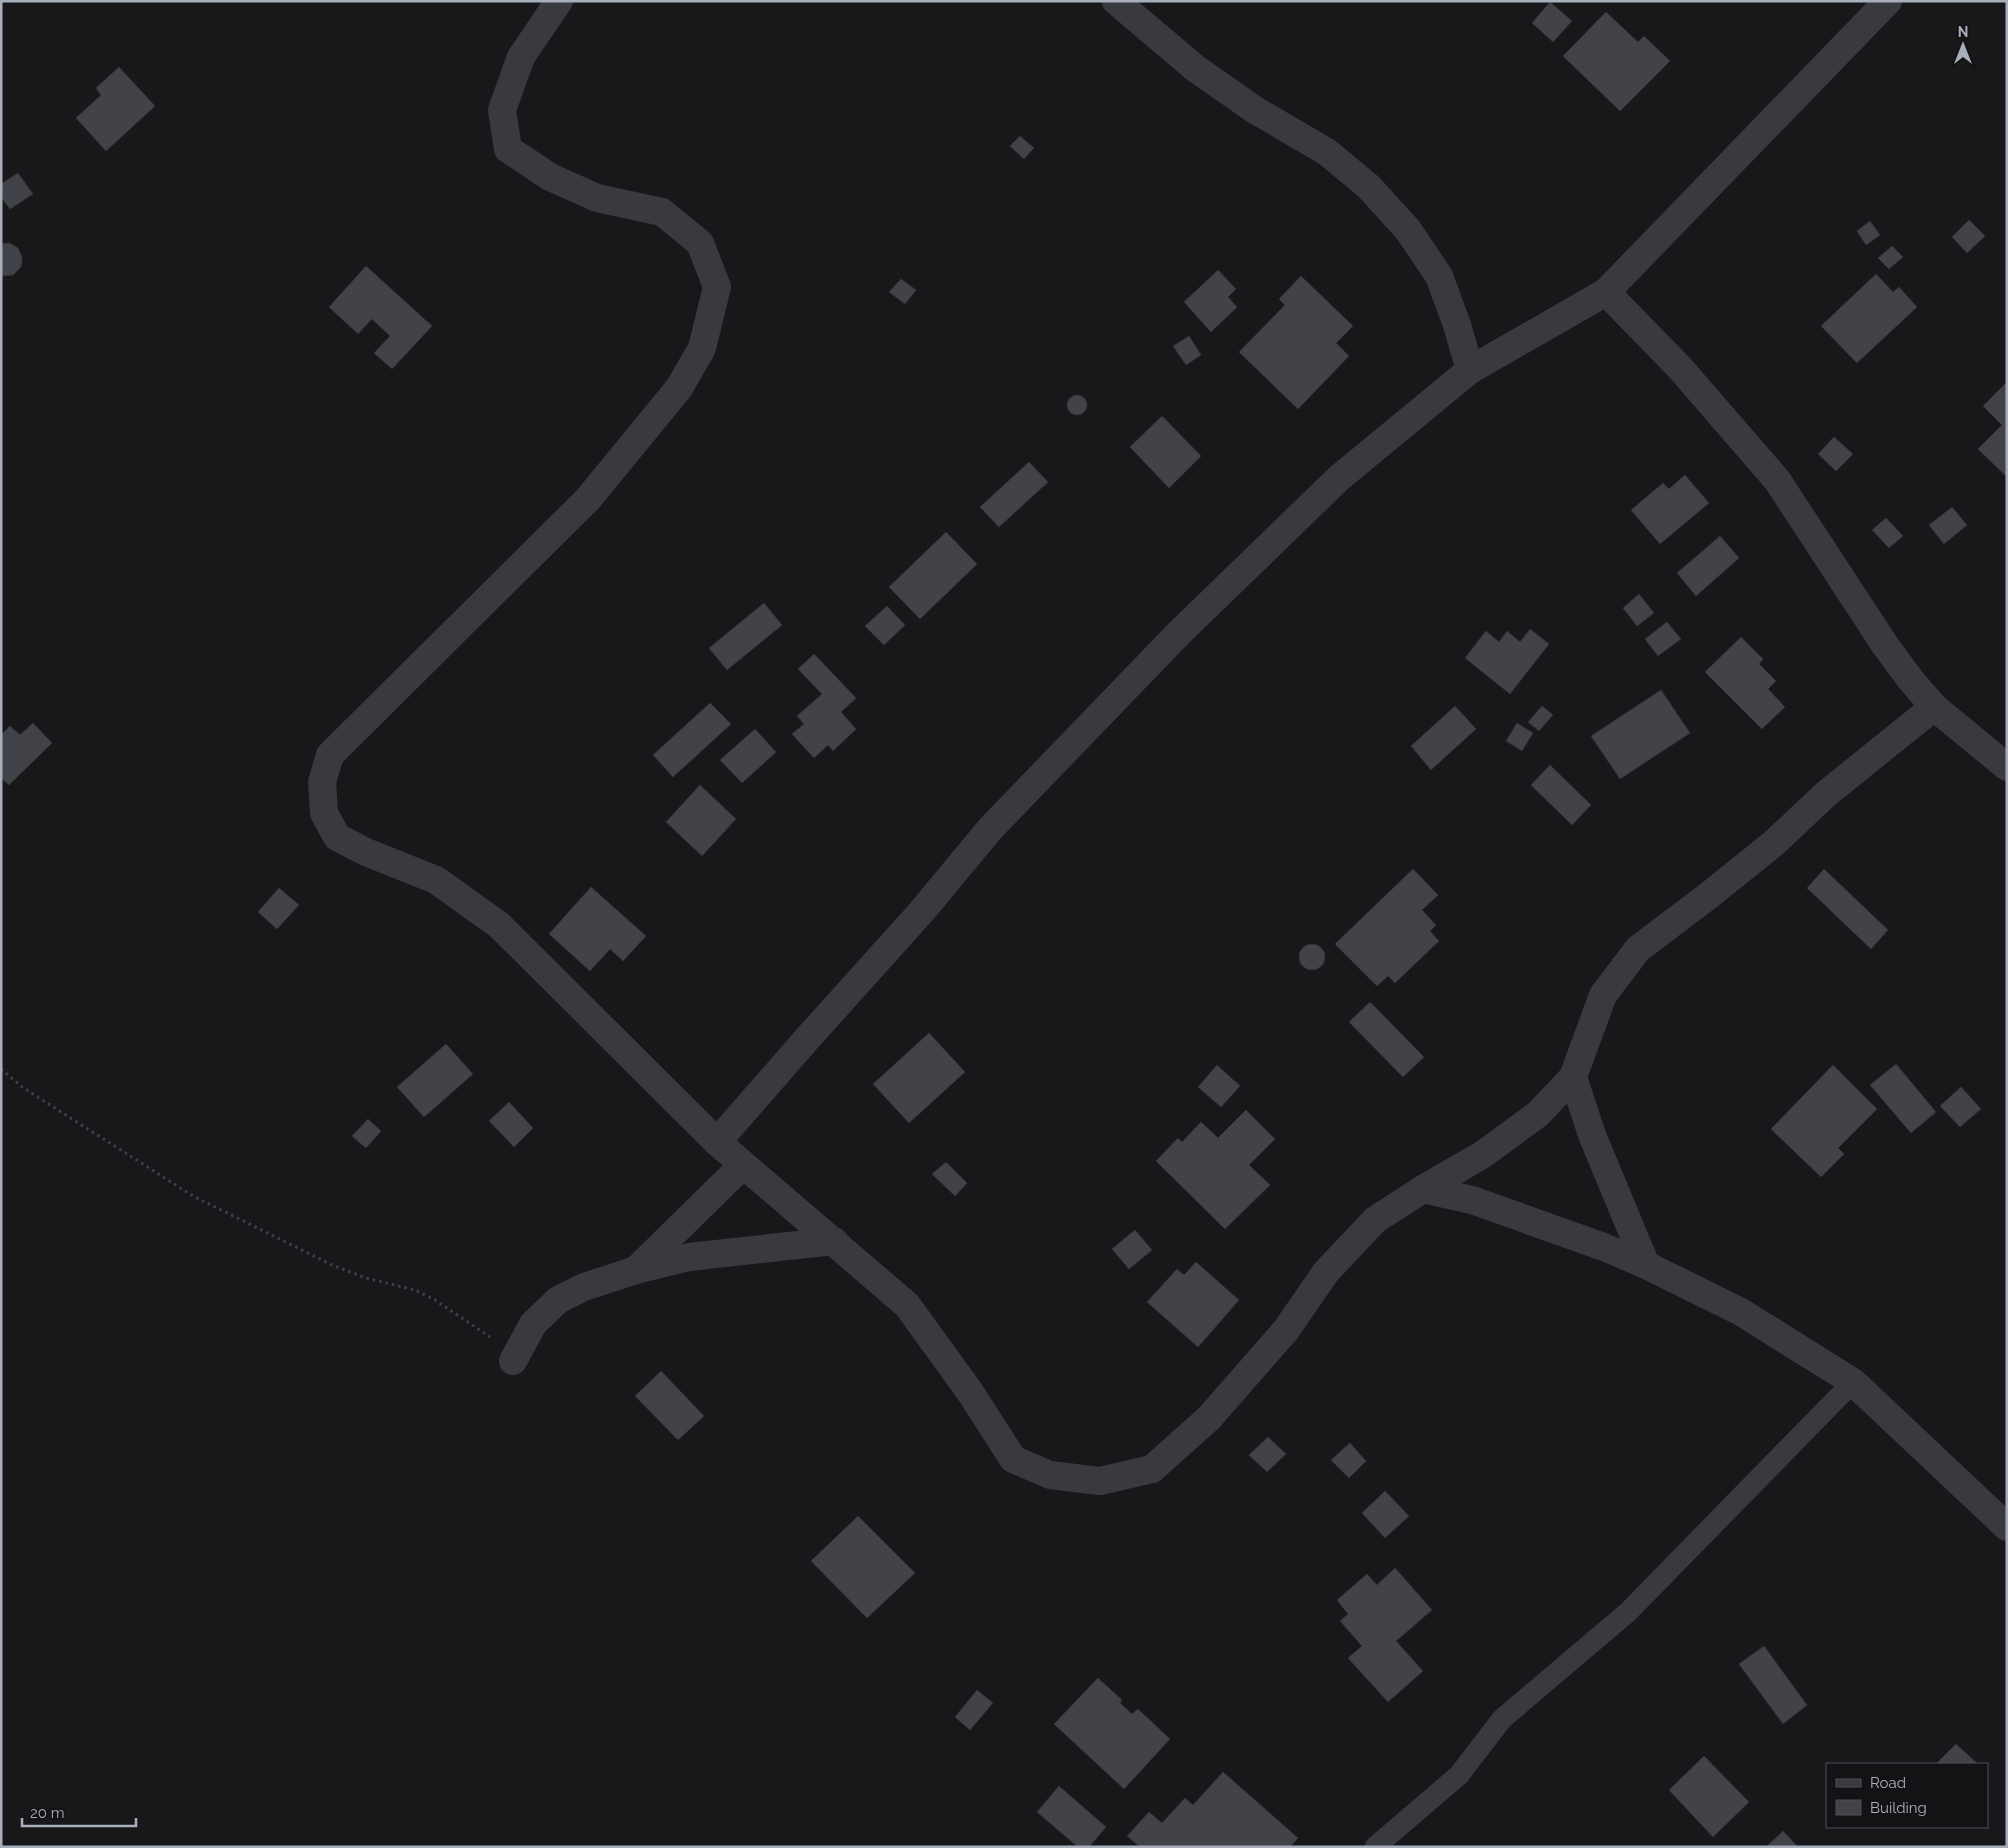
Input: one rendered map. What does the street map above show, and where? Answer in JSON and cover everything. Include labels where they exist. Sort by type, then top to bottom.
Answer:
[{"type":"street","points":[[559,1],[521,58],[502,110],[508,149],[550,177],[598,198],[662,212],[700,243],[717,287],[702,348],[680,388],[588,499],[330,755],[322,782],[324,813],[337,837],[366,852],[436,880],[499,925],[717,1142],[907,1305],[970,1392],[1013,1459],[1050,1475],[1100,1480],[1152,1469],[1209,1418],[1286,1330],[1326,1272],[1375,1220],[1423,1188],[1482,1155],[1538,1114],[1573,1077],[1603,995],[1638,949],[1774,843],[1826,794],[1934,707]]},
{"type":"street","points":[[1116,1],[1195,68],[1255,110],[1327,152],[1369,188],[1408,230],[1439,276],[1457,325],[1470,370]]},
{"type":"street","points":[[717,1142],[922,911],[990,829],[1180,633],[1339,478],[1470,370],[1606,292],[1888,1]]},
{"type":"street","points":[[1606,292],[1680,368],[1777,480],[1885,645],[1934,707],[2007,767]]},
{"type":"street","points":[[1573,1077],[1592,1134],[1646,1264]]},
{"type":"street","points":[[636,1270],[743,1165]]},
{"type":"street","points":[[1423,1188],[1481,1204],[1604,1247],[1646,1264],[1741,1312],[1853,1382],[2007,1527]]},
{"type":"street","points":[[513,1361],[533,1324],[558,1300],[584,1287],[636,1270],[689,1257],[834,1241]]},
{"type":"lane","points":[[1375,1847],[1459,1775],[1502,1718],[1628,1612],[1853,1382]]},
{"type":"path","points":[[1,1069],[22,1087],[193,1196],[332,1265],[366,1278],[415,1290],[435,1300],[490,1337],[513,1361]]},
{"type":"building","points":[[1550,2],[1572,21],[1553,42],[1532,23]]},
{"type":"building","points":[[1606,12],[1638,42],[1644,36],[1670,61],[1620,111],[1563,56]]},
{"type":"building","points":[[119,67],[155,106],[106,151],[76,118],[101,95],[96,88]]},
{"type":"building","points":[[1020,136],[1034,148],[1024,159],[1010,146]]},
{"type":"building","points":[[18,173],[33,194],[10,209],[1,197],[1,184]]},
{"type":"building","points":[[1969,220],[1985,236],[1967,253],[1952,237]]},
{"type":"building","points":[[1870,221],[1880,235],[1866,245],[1857,231]]},
{"type":"building","points":[[9,243],[18,248],[22,257],[21,267],[13,275],[2,276],[1,244]]},
{"type":"building","points":[[1892,246],[1903,257],[1889,269],[1878,258]]},
{"type":"building","points":[[366,266],[432,326],[392,369],[374,353],[390,336],[372,319],[358,334],[329,307]]},
{"type":"building","points":[[1218,270],[1236,289],[1228,297],[1237,307],[1211,332],[1184,302]]},
{"type":"building","points":[[1876,274],[1893,292],[1899,287],[1917,307],[1857,363],[1821,326]]},
{"type":"building","points":[[1301,276],[1353,326],[1336,343],[1349,356],[1298,409],[1239,352],[1285,305],[1279,299]]},
{"type":"building","points":[[901,279],[916,290],[905,304],[889,292]]},
{"type":"building","points":[[1189,336],[1201,355],[1186,365],[1173,346]]},
{"type":"building","points":[[2007,382],[2007,477],[1978,449],[2002,425],[1983,406]]},
{"type":"building","points":[[1073,395],[1081,395],[1087,401],[1087,409],[1081,415],[1073,415],[1067,409],[1067,401]]},
{"type":"building","points":[[1162,416],[1201,456],[1169,488],[1130,447]]},
{"type":"building","points":[[1834,437],[1853,454],[1836,471],[1818,454]]},
{"type":"building","points":[[1029,462],[1048,482],[999,527],[980,507]]},
{"type":"building","points":[[1685,475],[1709,503],[1660,544],[1631,510],[1663,483],[1669,489]]},
{"type":"building","points":[[1952,507],[1967,525],[1944,544],[1929,525]]},
{"type":"building","points":[[1886,518],[1903,536],[1889,548],[1872,530]]},
{"type":"building","points":[[946,532],[977,564],[920,619],[889,587]]},
{"type":"building","points":[[1720,536],[1739,558],[1696,596],[1677,573]]},
{"type":"building","points":[[1639,594],[1654,613],[1637,626],[1623,608]]},
{"type":"building","points":[[764,603],[782,625],[727,670],[709,648]]},
{"type":"building","points":[[887,606],[905,625],[884,645],[865,626]]},
{"type":"building","points":[[1667,622],[1681,639],[1658,656],[1645,639]]},
{"type":"building","points":[[1530,629],[1549,644],[1510,694],[1465,658],[1486,631],[1499,642],[1507,631],[1520,642]]},
{"type":"building","points":[[1741,637],[1763,659],[1759,664],[1776,681],[1768,689],[1785,707],[1762,729],[1705,672]]},
{"type":"building","points":[[814,654],[856,698],[841,712],[856,729],[833,751],[828,745],[814,758],[792,734],[804,724],[797,716],[822,694],[798,669]]},
{"type":"building","points":[[1661,690],[1690,733],[1620,779],[1591,736]]},
{"type":"building","points":[[710,703],[731,724],[673,777],[653,755]]},
{"type":"building","points":[[1455,706],[1476,729],[1431,770],[1411,746]]},
{"type":"building","points":[[1542,706],[1553,715],[1539,731],[1528,722]]},
{"type":"building","points":[[33,723],[52,743],[9,785],[1,778],[1,735],[10,726],[20,735]]},
{"type":"building","points":[[1517,723],[1533,733],[1522,751],[1506,741]]},
{"type":"building","points":[[755,729],[776,752],[742,783],[720,760]]},
{"type":"building","points":[[1550,765],[1591,805],[1572,825],[1531,785]]},
{"type":"building","points":[[700,785],[736,819],[702,856],[666,822]]},
{"type":"building","points":[[1413,869],[1438,895],[1422,910],[1436,925],[1430,931],[1439,941],[1395,983],[1388,976],[1377,986],[1335,944]]},
{"type":"building","points":[[1824,869],[1888,930],[1871,949],[1807,888]]},
{"type":"building","points":[[591,887],[646,936],[623,961],[610,949],[590,971],[549,934]]},
{"type":"building","points":[[279,888],[299,905],[277,929],[258,912]]},
{"type":"building","points":[[1312,944],[1321,948],[1325,957],[1321,966],[1312,970],[1303,966],[1299,957],[1303,948]]},
{"type":"building","points":[[1370,1002],[1424,1057],[1403,1077],[1349,1022]]},
{"type":"building","points":[[929,1033],[965,1072],[909,1123],[873,1084]]},
{"type":"building","points":[[446,1044],[473,1074],[424,1117],[397,1087]]},
{"type":"building","points":[[1896,1064],[1936,1112],[1911,1133],[1870,1085]]},
{"type":"building","points":[[1217,1065],[1240,1086],[1221,1107],[1198,1087]]},
{"type":"building","points":[[1833,1065],[1877,1109],[1838,1148],[1844,1154],[1821,1177],[1771,1129]]},
{"type":"building","points":[[1961,1087],[1981,1109],[1960,1127],[1940,1106]]},
{"type":"building","points":[[509,1102],[533,1128],[514,1147],[489,1121]]},
{"type":"building","points":[[1246,1110],[1275,1139],[1249,1165],[1270,1185],[1225,1229],[1156,1161],[1178,1138],[1182,1142],[1201,1122],[1218,1138]]},
{"type":"building","points":[[368,1119],[381,1131],[366,1148],[352,1136]]},
{"type":"building","points":[[946,1162],[967,1183],[955,1196],[932,1174]]},
{"type":"building","points":[[1135,1230],[1152,1250],[1129,1269],[1112,1249]]},
{"type":"building","points":[[1196,1262],[1239,1300],[1198,1347],[1147,1302],[1177,1269],[1184,1275]]},
{"type":"building","points":[[661,1371],[704,1416],[678,1440],[635,1396]]},
{"type":"building","points":[[1268,1437],[1286,1454],[1267,1472],[1249,1455]]},
{"type":"building","points":[[1350,1443],[1366,1461],[1349,1478],[1331,1460]]},
{"type":"building","points":[[1385,1491],[1409,1516],[1385,1538],[1362,1513]]},
{"type":"building","points":[[858,1516],[915,1573],[867,1618],[811,1561]]},
{"type":"building","points":[[1395,1568],[1432,1610],[1396,1641],[1423,1671],[1388,1702],[1348,1658],[1362,1646],[1340,1621],[1348,1614],[1337,1600],[1367,1574],[1377,1585]]},
{"type":"building","points":[[1764,1646],[1807,1705],[1783,1724],[1739,1664]]},
{"type":"building","points":[[1098,1678],[1122,1700],[1120,1703],[1132,1714],[1138,1709],[1170,1739],[1124,1789],[1054,1724]]},
{"type":"building","points":[[977,1690],[993,1703],[970,1730],[955,1717]]},
{"type":"building","points":[[1956,1744],[1977,1763],[1937,1763]]},
{"type":"building","points":[[1704,1756],[1749,1802],[1713,1837],[1669,1790]]},
{"type":"building","points":[[1223,1772],[1298,1838],[1290,1847],[1140,1847],[1127,1836],[1149,1812],[1162,1823],[1185,1798],[1193,1805]]},
{"type":"building","points":[[1059,1786],[1106,1827],[1089,1847],[1078,1847],[1037,1812]]},
{"type":"building","points":[[1783,1831],[1798,1847],[1766,1847]]}]
